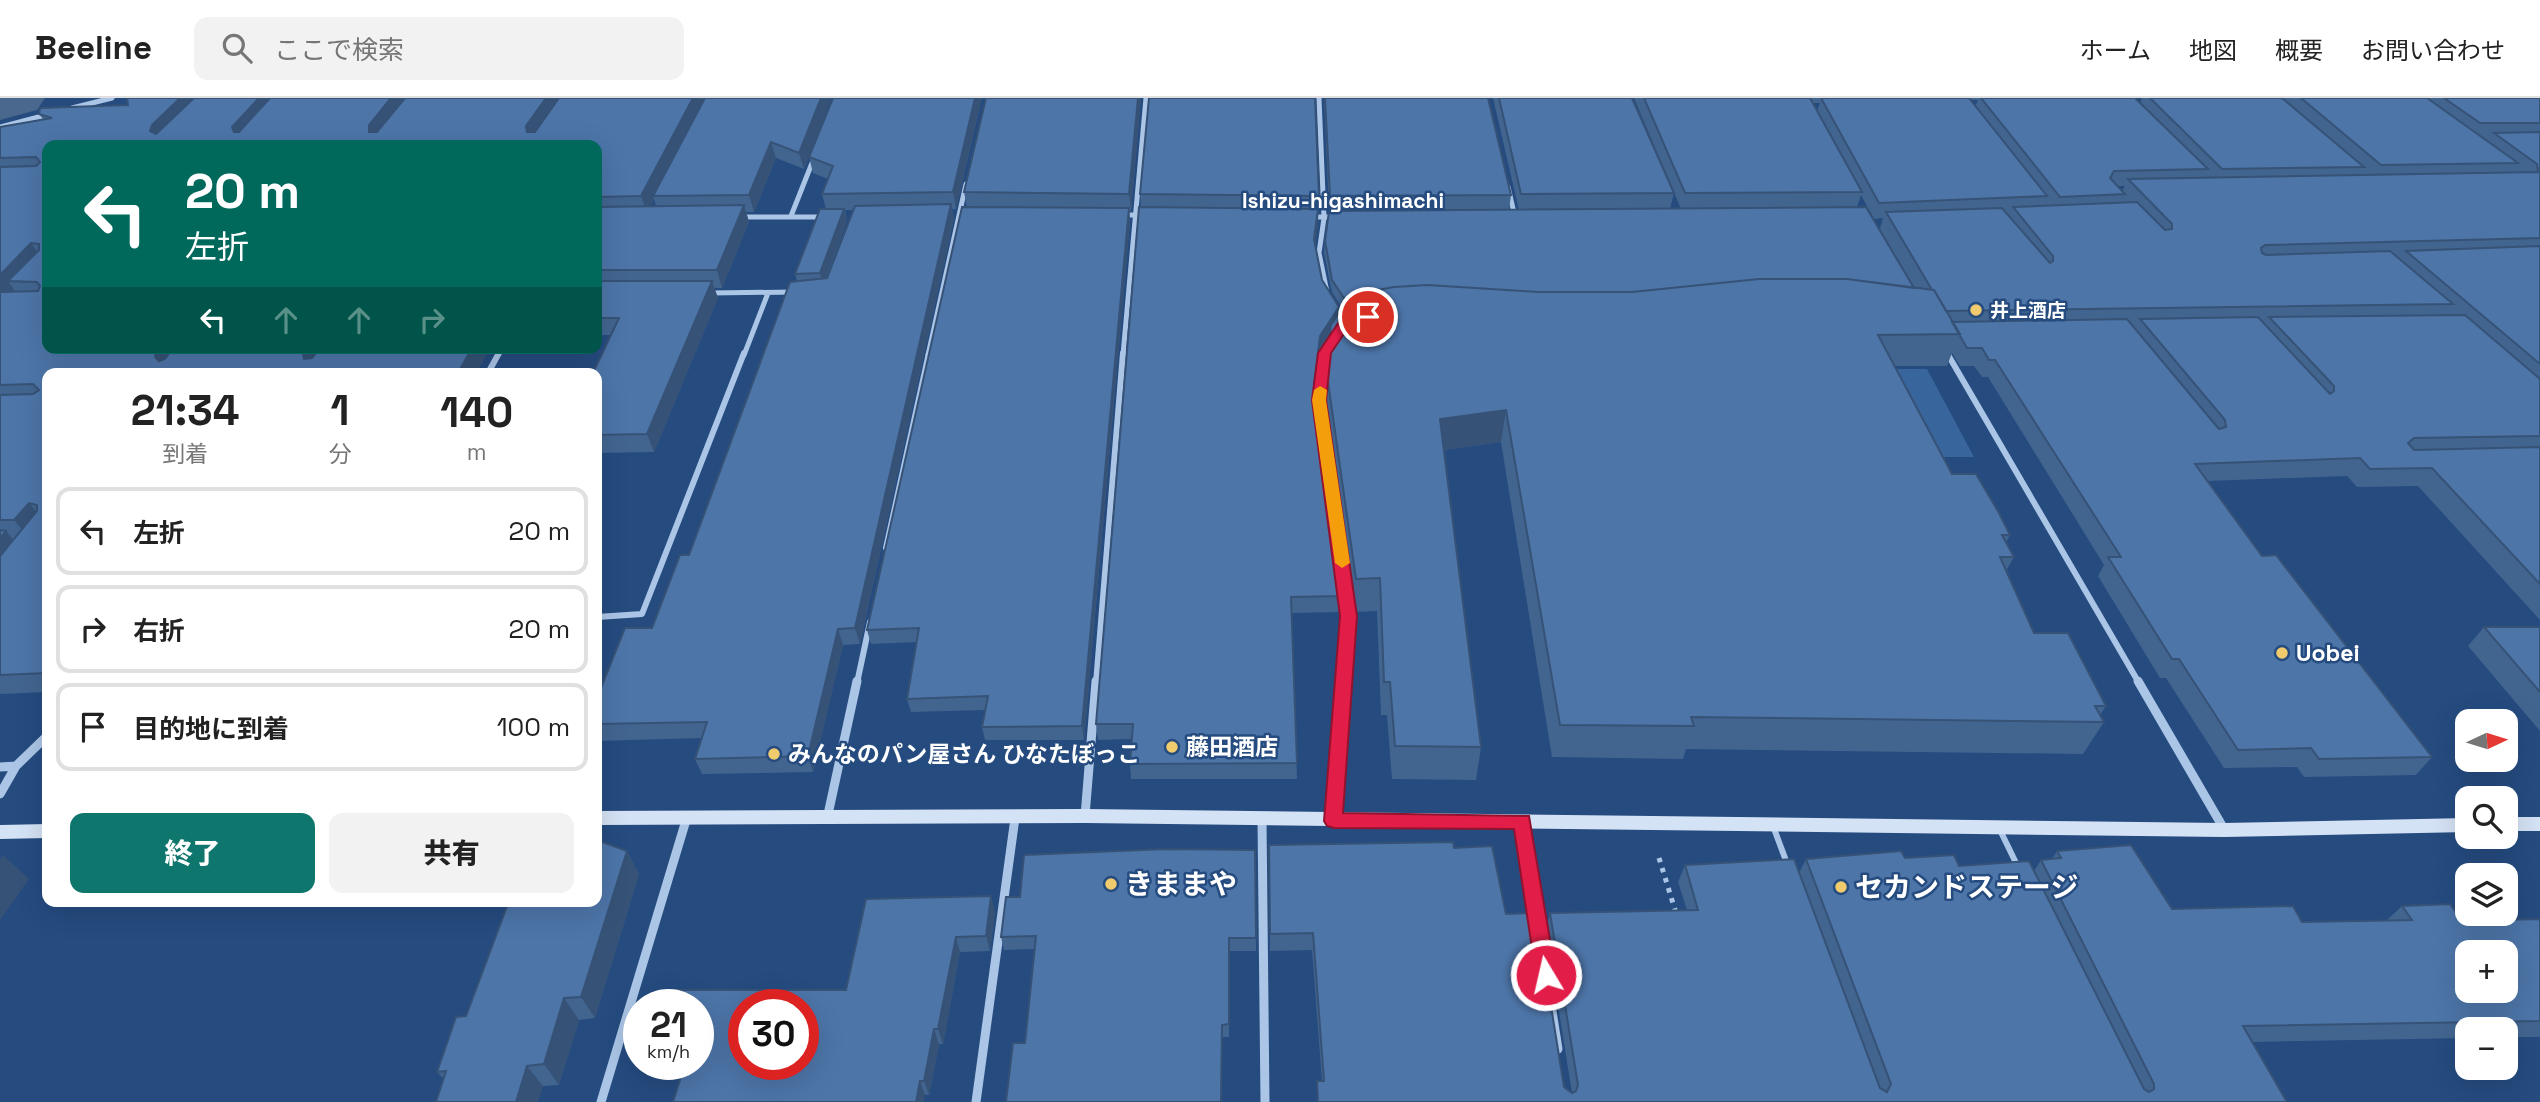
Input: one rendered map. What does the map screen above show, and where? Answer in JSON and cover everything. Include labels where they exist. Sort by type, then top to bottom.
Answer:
[{"type":"street","points":[[0,127],[112,98]]},
{"type":"street","points":[[1084,816],[1146,98]]},
{"type":"street","points":[[1319,98],[1324,218],[1320,254],[1327,294],[1333,303]]},
{"type":"street","points":[[791,216],[818,145]]},
{"type":"street","points":[[885,550],[968,176]]},
{"type":"street","points":[[1506,177],[1515,217]]},
{"type":"street","points":[[946,215],[972,214]]},
{"type":"street","points":[[1107,215],[1161,215]]},
{"type":"street","points":[[727,217],[829,217]]},
{"type":"street","points":[[1297,217],[1338,218]]},
{"type":"street","points":[[1502,217],[1529,217]]},
{"type":"street","points":[[702,293],[803,292]]},
{"type":"street","points":[[602,617],[642,614],[768,293]]},
{"type":"street","points":[[1334,821],[1349,616],[1319,400],[1325,353],[1338,332]]},
{"type":"street","points":[[1942,345],[2224,830]]},
{"type":"street","points":[[827,819],[871,618]]},
{"type":"street","points":[[0,794],[16,766],[42,741]]},
{"type":"street","points":[[0,767],[16,766]]},
{"type":"street","points":[[602,818],[1084,816],[2224,830],[2455,825]]},
{"type":"street","points":[[601,1102],[687,817]]},
{"type":"street","points":[[976,1102],[1015,818]]},
{"type":"street","points":[[1262,820],[1265,1102]]},
{"type":"street","points":[[1522,822],[1560,1062]]},
{"type":"street","points":[[2518,824],[2540,824]]},
{"type":"street","points":[[0,832],[42,831]]},
{"type":"lane","points":[[1772,825],[1791,875]]},
{"type":"lane","points":[[1999,827],[2023,877]]},
{"type":"path","points":[[1649,823],[1676,916]]},
{"type":"shaded area","points":[[1872,369],[1927,369],[1974,457],[1916,457]]},
{"type":"building","points":[[127,98],[180,98],[152,125],[150,131],[156,134],[194,98],[259,98],[232,127],[234,132],[239,132],[270,98],[391,98],[369,125],[369,132],[377,132],[405,98],[546,98],[526,126],[527,132],[535,132],[559,98],[693,98],[641,196],[602,197],[602,140],[42,140],[42,354],[156,354],[159,361],[169,354],[303,354],[304,359],[312,358],[315,354],[469,354],[461,368],[42,368],[42,673],[0,675],[0,556],[37,511],[37,505],[29,503],[14,520],[0,520],[0,395],[33,394],[39,390],[33,384],[0,385],[0,292],[38,291],[40,286],[37,282],[8,281],[39,250],[39,244],[31,243],[0,275],[0,167],[36,166],[40,162],[36,157],[0,158],[0,127],[52,118],[39,114],[40,108],[128,105]]},
{"type":"building","points":[[705,98],[821,98],[799,153],[771,142],[749,195],[653,196]]},
{"type":"building","points":[[833,98],[975,98],[953,192],[822,194],[833,166],[809,157]]},
{"type":"building","points":[[986,98],[1138,98],[1129,194],[964,192]]},
{"type":"building","points":[[1149,98],[1315,98],[1319,196],[1140,194]]},
{"type":"building","points":[[1325,98],[1488,98],[1511,195],[1330,196]]},
{"type":"building","points":[[1499,98],[1632,98],[1674,193],[1521,194]]},
{"type":"building","points":[[1644,98],[1810,98],[1862,192],[1685,193]]},
{"type":"building","points":[[1821,98],[1969,98],[2047,196],[1879,203]]},
{"type":"building","points":[[1981,98],[2135,98],[2208,169],[2114,171],[2110,178],[2125,194],[2060,197]]},
{"type":"building","points":[[2150,98],[2282,98],[2364,167],[2222,169]]},
{"type":"building","points":[[2301,98],[2427,98],[2518,163],[2381,165]]},
{"type":"building","points":[[2444,98],[2540,98],[2540,123],[2480,123]]},
{"type":"building","points":[[2540,132],[2540,238],[2265,245],[2261,248],[2266,255],[2390,251],[2453,304],[1946,311],[1886,212],[2002,208],[2050,263],[2053,256],[2013,207],[2137,202],[2165,230],[2172,229],[2172,224],[2128,179],[2538,172],[2537,164],[2494,133]]},
{"type":"building","points":[[951,204],[855,628],[838,629],[808,756],[695,759],[707,722],[602,724],[602,686],[625,628],[652,628],[680,555],[689,555],[790,282],[827,278],[855,206]]},
{"type":"building","points":[[744,205],[717,270],[602,270],[602,207]]},
{"type":"building","points":[[962,207],[1129,208],[1082,726],[982,727],[988,696],[907,699],[919,628],[867,630]]},
{"type":"building","points":[[1139,207],[1318,209],[1314,239],[1322,280],[1339,307],[1320,336],[1314,385],[1344,596],[1291,597],[1297,763],[1130,764],[1133,724],[1096,724]]},
{"type":"building","points":[[1866,207],[1914,288],[1847,279],[1759,279],[1632,292],[1538,292],[1428,285],[1394,287],[1350,295],[1346,301],[1332,280],[1325,241],[1329,211]]},
{"type":"building","points":[[820,209],[844,209],[820,273],[795,274]]},
{"type":"building","points":[[2540,246],[2540,364],[2406,251]]},
{"type":"building","points":[[1759,279],[1847,279],[1934,290],[1960,334],[1878,335],[1952,474],[1976,474],[1999,513],[2010,535],[2002,535],[2014,557],[2000,557],[2034,633],[2068,633],[2106,706],[2095,706],[2104,722],[1691,717],[1694,726],[1560,725],[1506,410],[1440,419],[1481,747],[1395,746],[1390,682],[1384,682],[1380,578],[1356,579],[1326,368],[1331,325],[1350,295],[1394,287],[1428,285],[1538,292],[1632,292]]},
{"type":"building","points":[[602,281],[712,281],[647,434],[602,435],[602,368],[595,368],[619,318],[602,318]]},
{"type":"building","points":[[2465,315],[2540,379],[2540,436],[2414,438],[2408,443],[2414,450],[2540,447],[2540,584],[2432,468],[2370,469],[2360,458],[2195,464],[2262,556],[2276,555],[2432,757],[2319,759],[2311,748],[2238,750],[2179,659],[2172,659],[2108,557],[2121,557],[1995,360],[1989,360],[1982,348],[1967,348],[1952,322],[2127,319],[2219,429],[2226,427],[2225,420],[2140,319],[2258,317],[2330,394],[2334,391],[2334,386],[2269,317]]},
{"type":"building","points":[[2484,627],[2540,627],[2540,692]]},
{"type":"building","points":[[602,842],[627,851],[581,997],[564,998],[544,1064],[527,1066],[516,1102],[436,1102],[446,1071],[437,1072],[456,1017],[466,1016],[507,907],[602,907]]},
{"type":"building","points":[[1453,842],[1454,848],[1492,846],[1506,914],[1536,913],[1564,1087],[1572,1093],[1578,1085],[1550,913],[1698,910],[1685,865],[1794,859],[1880,1088],[1887,1092],[1891,1084],[1806,859],[1901,851],[1905,858],[1954,855],[1959,866],[2029,861],[2144,1089],[2149,1092],[2154,1089],[2154,1084],[2041,860],[2061,858],[2057,851],[2131,845],[2172,909],[2293,906],[2302,922],[2412,920],[2402,906],[2450,904],[2455,911],[2455,926],[2518,926],[2518,920],[2540,919],[2540,1021],[2518,1021],[2518,1017],[2455,1017],[2455,1022],[2243,1026],[2287,1102],[1318,1102],[1317,1081],[1324,1081],[1313,933],[1270,934],[1269,845]]},
{"type":"building","points":[[1166,849],[1255,850],[1256,938],[1229,938],[1229,1024],[1222,1025],[1221,1102],[1006,1102],[1013,1043],[1025,1043],[1036,936],[1001,937],[1006,897],[1020,897],[1024,855]]},
{"type":"building","points":[[991,896],[986,936],[956,937],[938,1029],[934,1029],[924,1081],[920,1081],[916,1102],[673,1102],[680,1080],[714,1080],[714,990],[728,990],[728,1080],[819,1080],[819,990],[846,990],[866,899]]},
{"type":"waterway","points":[[0,102],[16,98]]},
{"type":"slow traffic","points":[[1320,390],[1319,400],[1342,563]]},
{"type":"place","name":"井上酒店","points":[[1976,310]]},
{"type":"place","name":"Uobei","points":[[2282,653]]},
{"type":"place","name":"藤田酒店","points":[[1172,747]]},
{"type":"place","name":"みんなのパン屋さん ひなたぼっこ","points":[[774,754]]},
{"type":"place","name":"きままや","points":[[1111,884]]},
{"type":"place","name":"セカンドステージ","points":[[1841,887]]},
{"type":"district","name":"Ishizu-higashimachi","points":[[1343,201]]},
{"type":"route","points":[[1368,317],[1345,322],[1325,353],[1319,400],[1349,616],[1334,821],[1522,822],[1546,975]]}]
